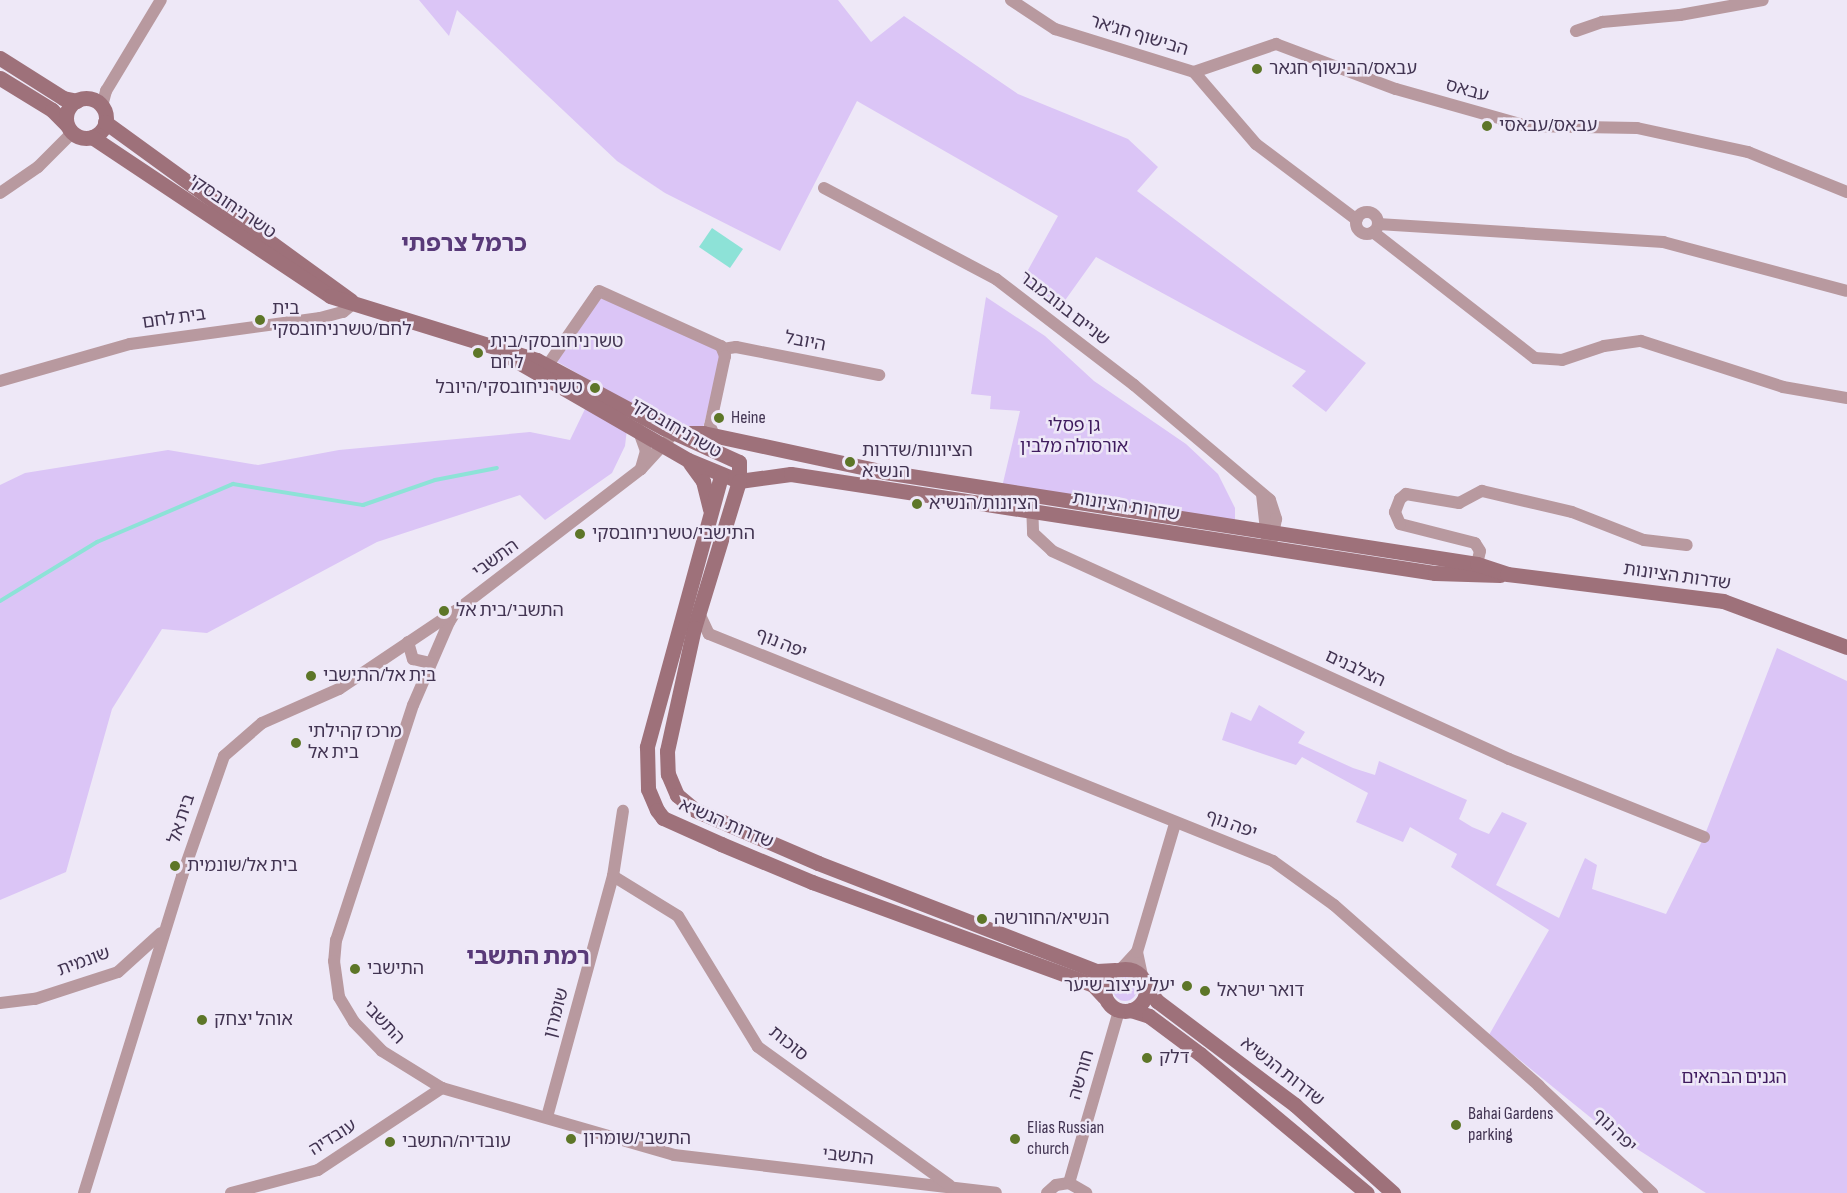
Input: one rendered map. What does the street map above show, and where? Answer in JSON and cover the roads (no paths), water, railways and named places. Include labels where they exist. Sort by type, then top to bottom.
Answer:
[{"type":"street","points":[[70,129],[67,114],[94,99],[161,0]]},
{"type":"street","name":"הבישוף חג'אר","points":[[1011,0],[1054,29],[1194,72]]},
{"type":"street","points":[[1576,32],[1602,22],[1680,15],[1762,0]]},
{"type":"street","name":"עבאס","points":[[1194,72],[1276,44],[1396,89],[1527,126],[1637,128],[1748,152],[1847,192]]},
{"type":"street","points":[[0,58],[63,98],[94,99]]},
{"type":"street","points":[[1194,72],[1256,144],[1357,220],[1362,233],[1376,228],[1663,242],[1847,291]]},
{"type":"street","points":[[0,78],[52,110],[70,129],[92,137],[105,122],[94,99]]},
{"type":"street","name":"טשרניחובסקי","points":[[105,122],[354,303]]},
{"type":"street","points":[[0,193],[38,167],[70,129]]},
{"type":"street","name":"טשרניחובסקי","points":[[92,137],[319,290],[501,352],[545,371],[670,440],[688,460],[721,476],[740,481]]},
{"type":"street","name":"שניים בנובמבר","points":[[824,188],[996,279],[1262,492],[1270,531],[1268,549]]},
{"type":"street","points":[[1376,228],[1535,358],[1562,360],[1604,346],[1641,340],[1783,387],[1847,398]]},
{"type":"street","points":[[545,371],[599,291],[723,349],[710,426],[714,435]]},
{"type":"street","name":"בית לחם","points":[[0,381],[130,344],[320,318],[343,312],[354,303]]},
{"type":"street","name":"היובל","points":[[723,349],[736,347],[879,375]]},
{"type":"street","name":"טשרניחובסקי","points":[[545,371],[637,428],[670,440],[714,435],[790,455]]},
{"type":"street","points":[[637,428],[646,451],[641,469]]},
{"type":"street","points":[[670,440],[739,462],[790,455]]},
{"type":"street","name":"התשבי","points":[[670,440],[641,469],[456,611],[433,657],[340,929],[334,961],[339,997],[354,1022],[382,1051],[442,1088],[674,1155],[996,1193]]},
{"type":"street","name":"שדרות הציונות","points":[[790,455],[1268,549],[1454,575],[1507,574],[1723,601],[1841,645],[1847,653]]},
{"type":"street","points":[[688,460],[703,481],[711,512]]},
{"type":"street","points":[[721,476],[739,462]]},
{"type":"street","points":[[739,462],[740,481]]},
{"type":"street","name":"שדרות הציונות","points":[[740,481],[791,474],[1270,531],[1477,564],[1507,574]]},
{"type":"street","name":"שדרות הנשיא","points":[[721,476],[647,747],[648,789],[663,818],[812,882],[1093,985],[1104,996]]},
{"type":"street","name":"שדרות הנשיא","points":[[740,481],[691,642],[666,763],[672,785],[685,803],[729,826],[1097,971],[1118,969]]},
{"type":"street","points":[[1477,564],[1480,551],[1475,543],[1400,524],[1395,512],[1400,499],[1406,494],[1459,503],[1482,491],[1572,512],[1644,540],[1687,545]]},
{"type":"street","name":"הצלבנים","points":[[1032,504],[1033,533],[1052,551],[1509,759],[1704,837]]},
{"type":"street","name":"בית אל","points":[[84,1193],[218,766],[232,747],[262,723],[339,689],[456,611]]},
{"type":"street","points":[[691,642],[710,634],[699,613]]},
{"type":"street","points":[[408,642],[413,659],[433,657],[431,639],[421,633]]},
{"type":"street","name":"יפה נוף","points":[[710,634],[1175,824],[1256,853],[1306,881],[1548,1094],[1652,1193]]},
{"type":"street","name":"שומרון","points":[[547,1117],[613,876],[623,812]]},
{"type":"street","points":[[1137,952],[1105,982],[1104,996],[1125,1010],[1144,999],[1144,981],[1137,952],[1175,824]]},
{"type":"street","name":"סוכות","points":[[613,876],[678,916],[758,1047],[950,1186]]},
{"type":"street","name":"שונמית","points":[[0,1003],[35,999],[118,972],[166,927]]},
{"type":"street","points":[[1118,969],[1144,981]]},
{"type":"street","name":"שדרות הנשיא","points":[[1144,981],[1157,1001],[1294,1105],[1393,1193]]},
{"type":"street","name":"שדרות הנשיא","points":[[1125,1010],[1149,1016],[1200,1053],[1367,1193]]},
{"type":"street","name":"חורשה","points":[[1069,1183],[1125,1010]]},
{"type":"street","name":"עובדיה","points":[[231,1193],[318,1170],[442,1088]]},
{"type":"street","points":[[1047,1193],[1056,1185],[1069,1183],[1086,1193]]},
{"type":"waterway","points":[[0,601],[97,542],[233,484],[363,505],[435,480],[497,468]]},
{"type":"place","name":"עבאס/הבישוף חגאר","points":[[1257,69]]},
{"type":"place","name":"עבאס/עבאסי","points":[[1487,126]]},
{"type":"place","name":"בית לחם/טשרניחובסקי","points":[[260,320]]},
{"type":"place","name":"טשרניחובסקי/בית לחם","points":[[478,353]]},
{"type":"place","name":"טשרניחובסקי/היובל","points":[[595,388]]},
{"type":"place","name":"Heine","points":[[719,418]]},
{"type":"place","name":"הציונות/שדרות הנשיא","points":[[850,462]]},
{"type":"place","name":"הציונות/הנשיא","points":[[917,504]]},
{"type":"place","name":"התישבי/טשרניחובסקי","points":[[580,534]]},
{"type":"place","name":"התשבי/בית אל","points":[[444,611]]},
{"type":"place","name":"בית אל/התישבי","points":[[311,676]]},
{"type":"place","name":"מרכז קהילתי בית אל","points":[[296,743]]},
{"type":"place","name":"בית אל/שונמית","points":[[175,866]]},
{"type":"place","name":"הנשיא/החורשה","points":[[982,919]]},
{"type":"place","name":"התישבי","points":[[355,969]]},
{"type":"place","name":"יעל עיצוב שיער","points":[[1187,986]]},
{"type":"place","name":"דואר ישראל","points":[[1205,991]]},
{"type":"place","name":"אוהל יצחק","points":[[202,1020]]},
{"type":"place","name":"דלק","points":[[1147,1058]]},
{"type":"place","name":"Bahai Gardens parking","points":[[1456,1125]]},
{"type":"place","name":"התשבי/שומרון","points":[[571,1139]]},
{"type":"place","name":"Elias Russian church","points":[[1015,1139]]},
{"type":"place","name":"עובדיה/התשבי","points":[[390,1142]]},
{"type":"district","name":"כרמל צרפתי","points":[[464,244]]},
{"type":"district","name":"רמת התשבי","points":[[528,957]]},
{"type":"park label","name":"גן פסלי אורסולה מלבין","points":[[1074,437]]},
{"type":"park label","name":"הגנים הבהאים","points":[[1734,1078]]}]
